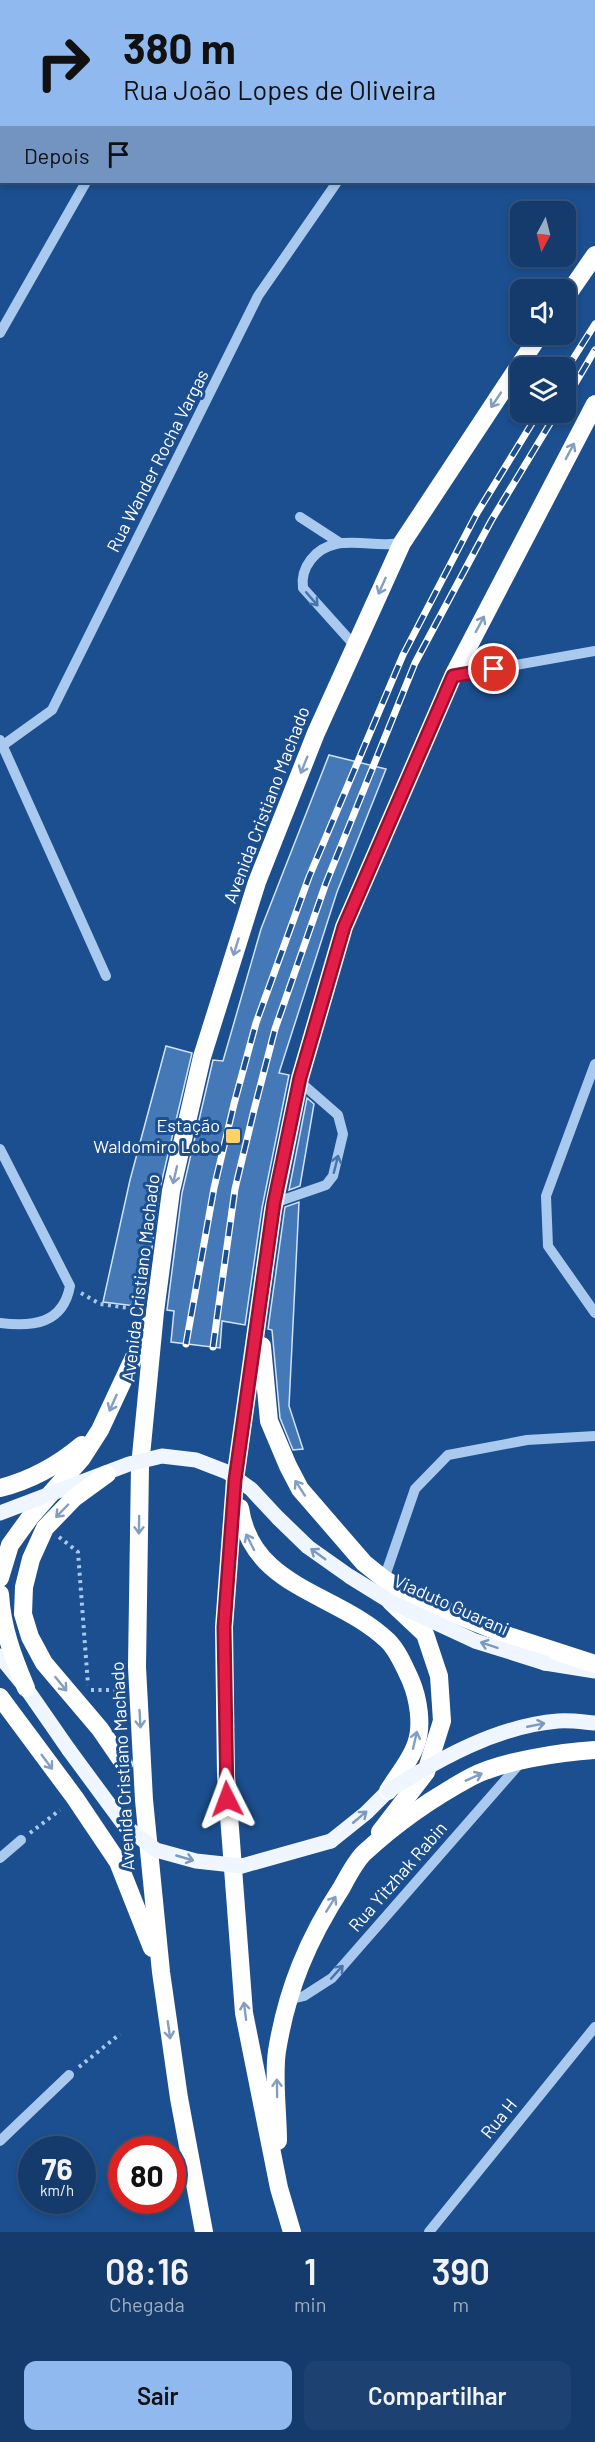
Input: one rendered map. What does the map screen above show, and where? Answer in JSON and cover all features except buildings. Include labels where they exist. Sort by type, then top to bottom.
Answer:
[{"type":"highway","points":[[576,283],[595,255]]},
{"type":"highway","name":"Avenida Cristiano Machado","points":[[204,2232],[183,2120],[161,1972],[144,1800],[138,1691],[140,1466],[155,1312],[171,1191],[202,1057],[257,882],[316,733],[402,543],[533,345]]},
{"type":"highway","points":[[292,2232],[279,2188],[244,2013],[226,1776],[224,1627],[235,1480],[274,1203],[299,1081],[344,927],[453,676],[595,404]]},
{"type":"highway","points":[[0,1578],[10,1545],[31,1516],[82,1458],[100,1431],[155,1312]]},
{"type":"highway","points":[[259,1315],[269,1421],[288,1466],[300,1490],[364,1563],[384,1579],[421,1601],[459,1618],[595,1664]]},
{"type":"highway","points":[[0,1488],[27,1481],[63,1461],[100,1431]]},
{"type":"highway","points":[[107,1474],[74,1498],[45,1528],[31,1559],[24,1587],[22,1614],[30,1637],[44,1664],[100,1729],[124,1764],[144,1800]]},
{"type":"highway","points":[[235,1480],[243,1528],[255,1551],[277,1572],[360,1620],[382,1636],[389,1642],[404,1666],[416,1692],[419,1717],[417,1743],[388,1791]]},
{"type":"highway","points":[[0,1594],[1,1617],[11,1653],[26,1688]]},
{"type":"highway","points":[[279,2188],[277,2053],[288,2000],[305,1951],[327,1909],[362,1855],[426,1772],[442,1720],[439,1676],[425,1634],[391,1602]]},
{"type":"highway","points":[[0,1698],[75,1798],[118,1862],[161,1972]]},
{"type":"highway","points":[[362,1855],[410,1816],[473,1776],[523,1760],[595,1750]]},
{"type":"main road","name":"Viaduto Guarani","points":[[0,1513],[129,1464],[162,1456],[196,1460],[227,1472],[251,1489],[308,1547],[391,1602],[475,1641],[545,1663],[595,1671]]},
{"type":"main road","points":[[0,1656],[26,1688],[125,1826],[156,1850],[196,1861],[242,1866],[331,1841],[366,1813],[388,1791],[424,1769],[505,1731],[559,1721],[595,1723]]},
{"type":"street","points":[[0,333],[85,183]]},
{"type":"street","name":"Rua Wander Rocha Vargas","points":[[1,743],[52,710],[258,296],[336,183]]},
{"type":"street","points":[[300,517],[340,543]]},
{"type":"street","points":[[355,646],[303,588],[305,568],[314,556],[340,543],[386,546],[402,543]]},
{"type":"street","points":[[453,676],[595,651]]},
{"type":"street","points":[[1,743],[106,976]]},
{"type":"street","points":[[595,1064],[546,1196],[548,1246],[595,1313]]},
{"type":"street","points":[[274,1203],[326,1185],[333,1176],[343,1134],[338,1115],[299,1081]]},
{"type":"street","points":[[0,1149],[70,1286],[67,1301],[46,1320],[27,1326],[0,1323]]},
{"type":"street","points":[[384,1579],[415,1489],[448,1455],[527,1440],[595,1436]]},
{"type":"street","name":"Rua Yitzhak Rabin","points":[[288,2000],[304,1996],[332,1978],[523,1760]]},
{"type":"street","points":[[0,1858],[21,1840]]},
{"type":"street","name":"Rua H","points":[[429,2232],[595,2027]]},
{"type":"street","points":[[0,2141],[69,2075]]},
{"type":"path","points":[[70,1286],[100,1304],[155,1312]]},
{"type":"path","points":[[31,1516],[78,1552],[88,1690],[138,1691]]},
{"type":"path","points":[[21,1840],[75,1798]]},
{"type":"path","points":[[69,2075],[120,2034]]},
{"type":"railway","points":[[574,357],[595,324]]},
{"type":"railway","points":[[576,382],[595,350]]},
{"type":"railway","points":[[186,1344],[214,1188],[234,1104],[256,1023],[309,877],[403,655],[477,513],[532,423]]},
{"type":"railway","points":[[213,1347],[235,1189],[254,1110],[275,1029],[326,883],[415,663],[491,521],[550,423]]},
{"type":"place","name":"Estação Waldomiro Lobo","points":[[233,1136]]},
{"type":"route","points":[[227,1799],[224,1627],[235,1480],[273,1210],[300,1078],[344,927],[453,676],[494,669]]}]
